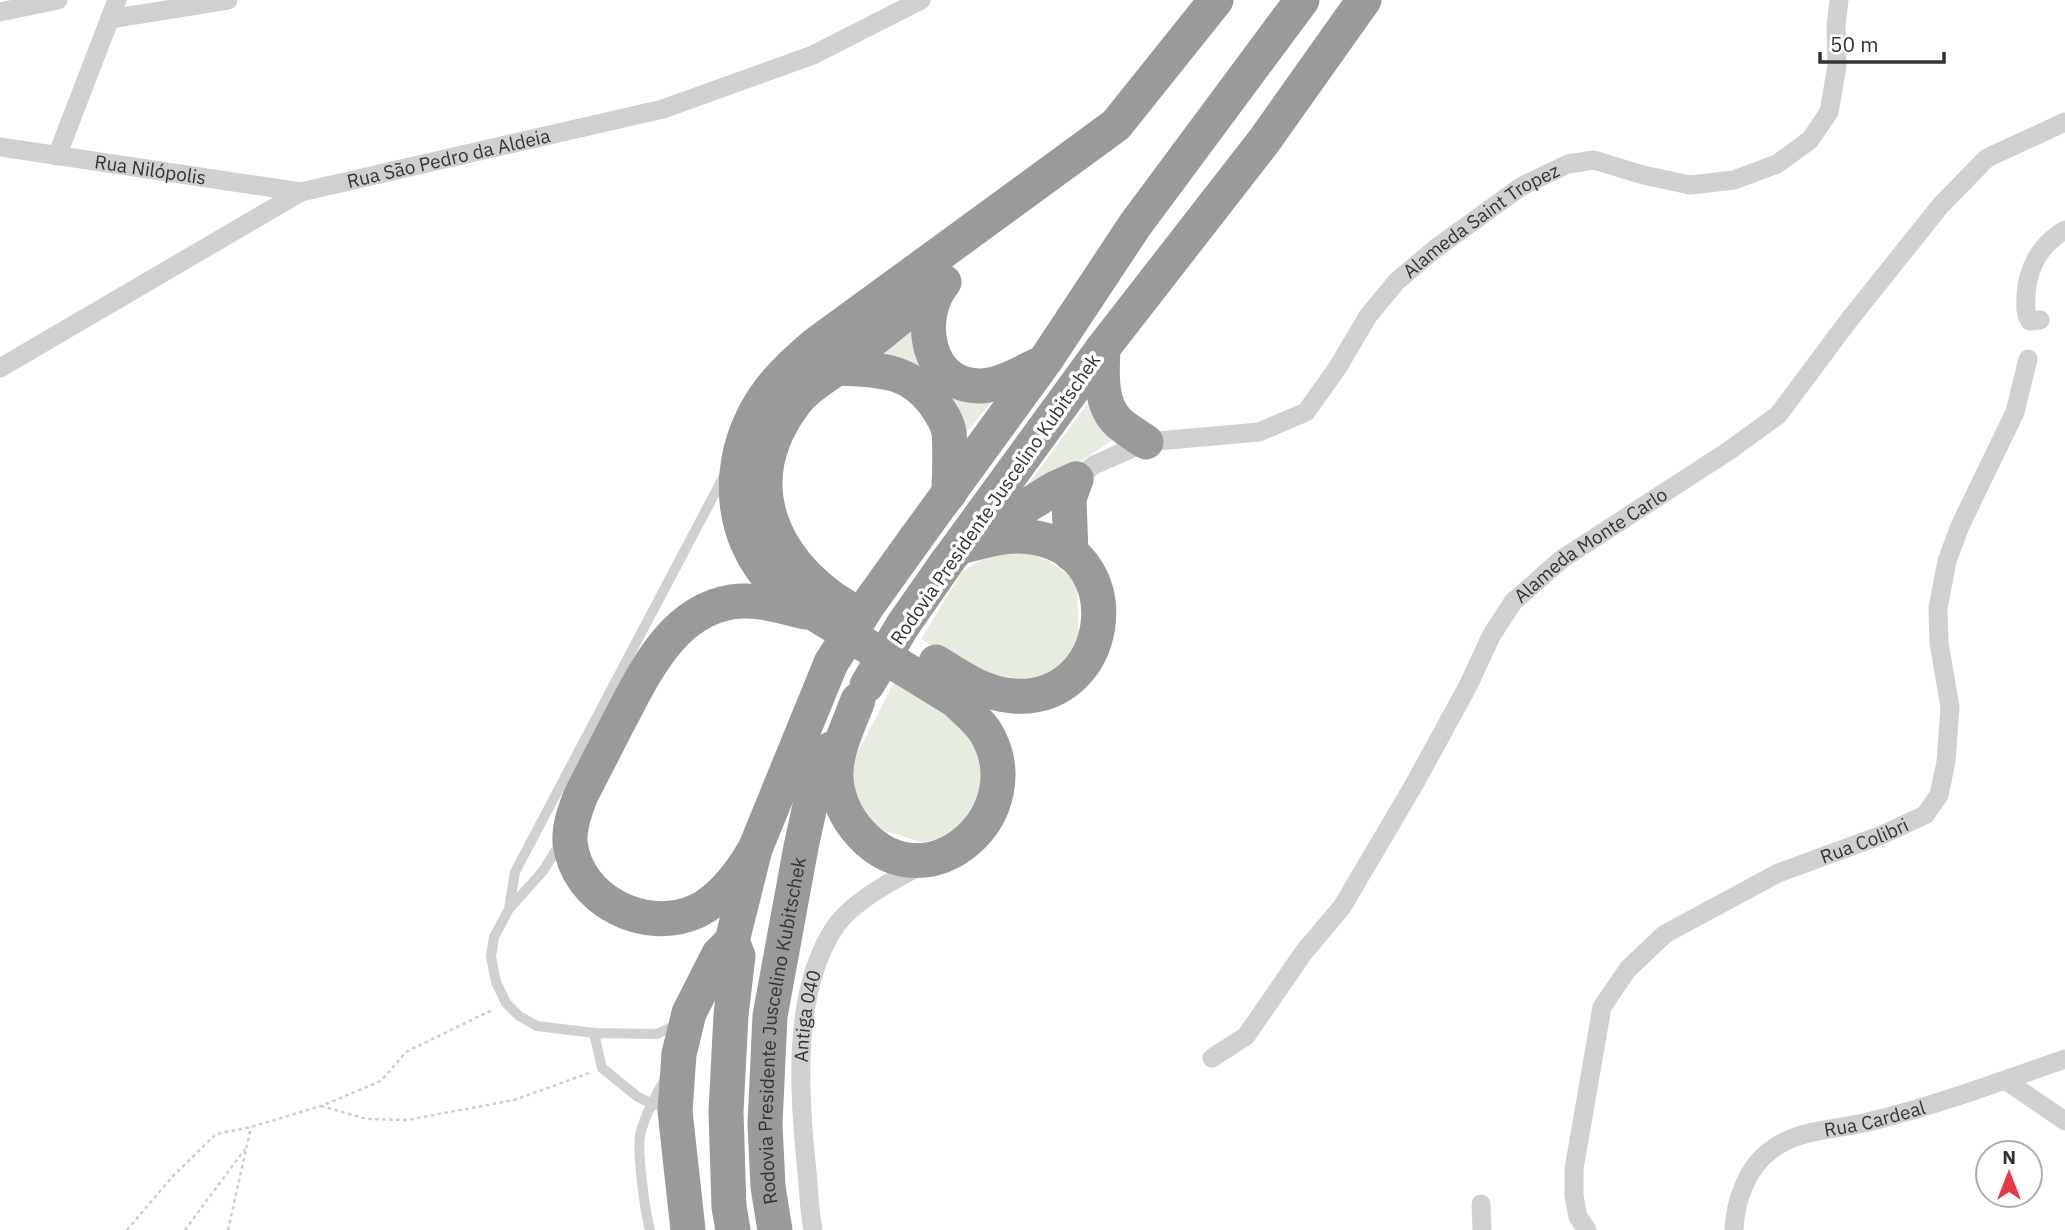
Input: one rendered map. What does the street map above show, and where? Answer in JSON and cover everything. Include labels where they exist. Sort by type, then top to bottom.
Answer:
[{"type":"highway","points":[[863,692],[836,768],[837,792],[854,827],[875,847],[910,861],[934,860],[961,847],[993,808],[997,771],[990,742],[975,719],[955,700],[817,615],[778,587],[755,559],[739,520],[736,492],[738,464],[750,424],[771,389],[815,345],[1116,125],[1216,0]]},
{"type":"highway","points":[[954,553],[1003,537],[1022,535],[1041,538],[1071,554],[1084,567],[1094,584],[1098,600],[1095,641],[1087,661],[1061,685],[1039,694],[1013,696],[973,685],[825,594],[802,574],[783,549],[771,518],[765,483],[767,462],[782,422],[805,391],[1126,136],[1240,0]]},
{"type":"highway","name":"Rodovia Presidente Juscelino Kubitschek","points":[[733,1230],[729,1207],[726,1112],[731,1015],[738,956],[732,941],[755,849],[831,663],[868,605],[1045,361],[1135,225],[1302,0]]},
{"type":"highway","name":"Rodovia Presidente Juscelino Kubitschek","points":[[775,1230],[768,1187],[765,1124],[770,1016],[815,783],[830,749],[902,625],[1103,348],[1264,141],[1364,0]]},
{"type":"highway","points":[[941,284],[928,325],[928,344],[934,358],[954,378],[971,385],[990,385],[1045,361]]},
{"type":"highway","points":[[1103,348],[1102,378],[1111,412],[1118,422],[1146,442]]},
{"type":"highway","points":[[837,368],[888,371],[911,380],[923,390],[943,416],[949,431],[949,494]]},
{"type":"highway","points":[[1071,554],[1069,499],[1076,480]]},
{"type":"highway","points":[[954,553],[1054,489],[1076,480]]},
{"type":"highway","points":[[755,849],[747,864],[726,889],[700,910],[668,920],[645,919],[622,911],[591,886],[572,852],[571,824],[581,795],[642,676],[682,626],[703,611],[742,601],[772,603],[817,615]]},
{"type":"highway","points":[[688,1230],[663,1107],[689,1013],[719,954],[732,941]]},
{"type":"street","points":[[0,12],[58,0]]},
{"type":"street","points":[[57,156],[113,9],[228,0]]},
{"type":"street","name":"Rua São Pedro da Aldeia","points":[[4,360],[301,192],[663,109],[813,55],[921,0]]},
{"type":"street","name":"Alameda Saint Tropez","points":[[1076,480],[1094,465],[1146,442],[1259,432],[1306,412],[1338,367],[1368,316],[1398,281],[1435,249],[1522,186],[1568,164],[1594,160],[1643,175],[1690,185],[1734,180],[1777,164],[1810,140],[1829,112],[1837,66],[1836,26],[1839,0]]},
{"type":"street","name":"Alameda Monte Carlo","points":[[1212,1058],[1246,1037],[1304,952],[1342,907],[1427,761],[1469,684],[1491,636],[1513,602],[1562,559],[1730,450],[1777,415],[1941,205],[1987,158],[2065,122]]},
{"type":"street","name":"Rua Nilópolis","points":[[0,147],[301,192]]},
{"type":"street","points":[[2039,320],[2030,321],[2025,313],[2027,280],[2037,255],[2055,236],[2065,230]]},
{"type":"street","name":"Rua Colibri","points":[[1587,1230],[1578,1217],[1574,1196],[1574,1169],[1602,1007],[1628,969],[1665,934],[1777,873],[1882,835],[1925,815],[1939,795],[1946,762],[1950,708],[1939,643],[1938,608],[1947,561],[1960,526],[2015,412],[2028,359]]},
{"type":"street","name":"Antiga 040","points":[[813,1230],[800,1106],[804,1030],[811,981],[836,926],[850,911],[907,873],[934,860]]},
{"type":"street","name":"Rua Cardeal","points":[[1734,1230],[1734,1216],[1746,1181],[1768,1152],[1793,1136],[1872,1121],[2065,1059]]},
{"type":"street","points":[[2005,1080],[2065,1121]]},
{"type":"street","points":[[1481,1204],[1482,1230]]},
{"type":"lane","points":[[509,909],[515,872],[745,438]]},
{"type":"lane","points":[[571,824],[543,871],[509,909],[494,937],[491,957],[496,982],[506,1003],[519,1016],[537,1026],[594,1033],[657,1034],[670,1029],[689,1013]]},
{"type":"lane","points":[[594,1033],[602,1068],[638,1097],[663,1107],[639,1138],[650,1230]]},
{"type":"path","points":[[127,1230],[173,1176],[216,1134],[321,1106],[381,1081],[406,1052],[506,1003]]},
{"type":"path","points":[[321,1106],[367,1119],[407,1120],[514,1100],[602,1068]]},
{"type":"path","points":[[228,1230],[251,1126]]},
{"type":"path","points":[[185,1230],[247,1147]]},
{"type":"shaded area","points":[[923,315],[922,326],[994,398],[962,438],[868,356]]},
{"type":"shaded area","points":[[1092,398],[1116,438],[1020,501],[1017,499]]},
{"type":"shaded area","points":[[1023,551],[1049,561],[1071,577],[1077,591],[1079,637],[1068,660],[1036,681],[990,678],[921,639],[962,572],[990,554]]},
{"type":"shaded area","points":[[894,682],[936,706],[970,733],[980,762],[980,788],[975,813],[945,839],[921,842],[881,830],[866,818],[856,797],[852,764]]}]
